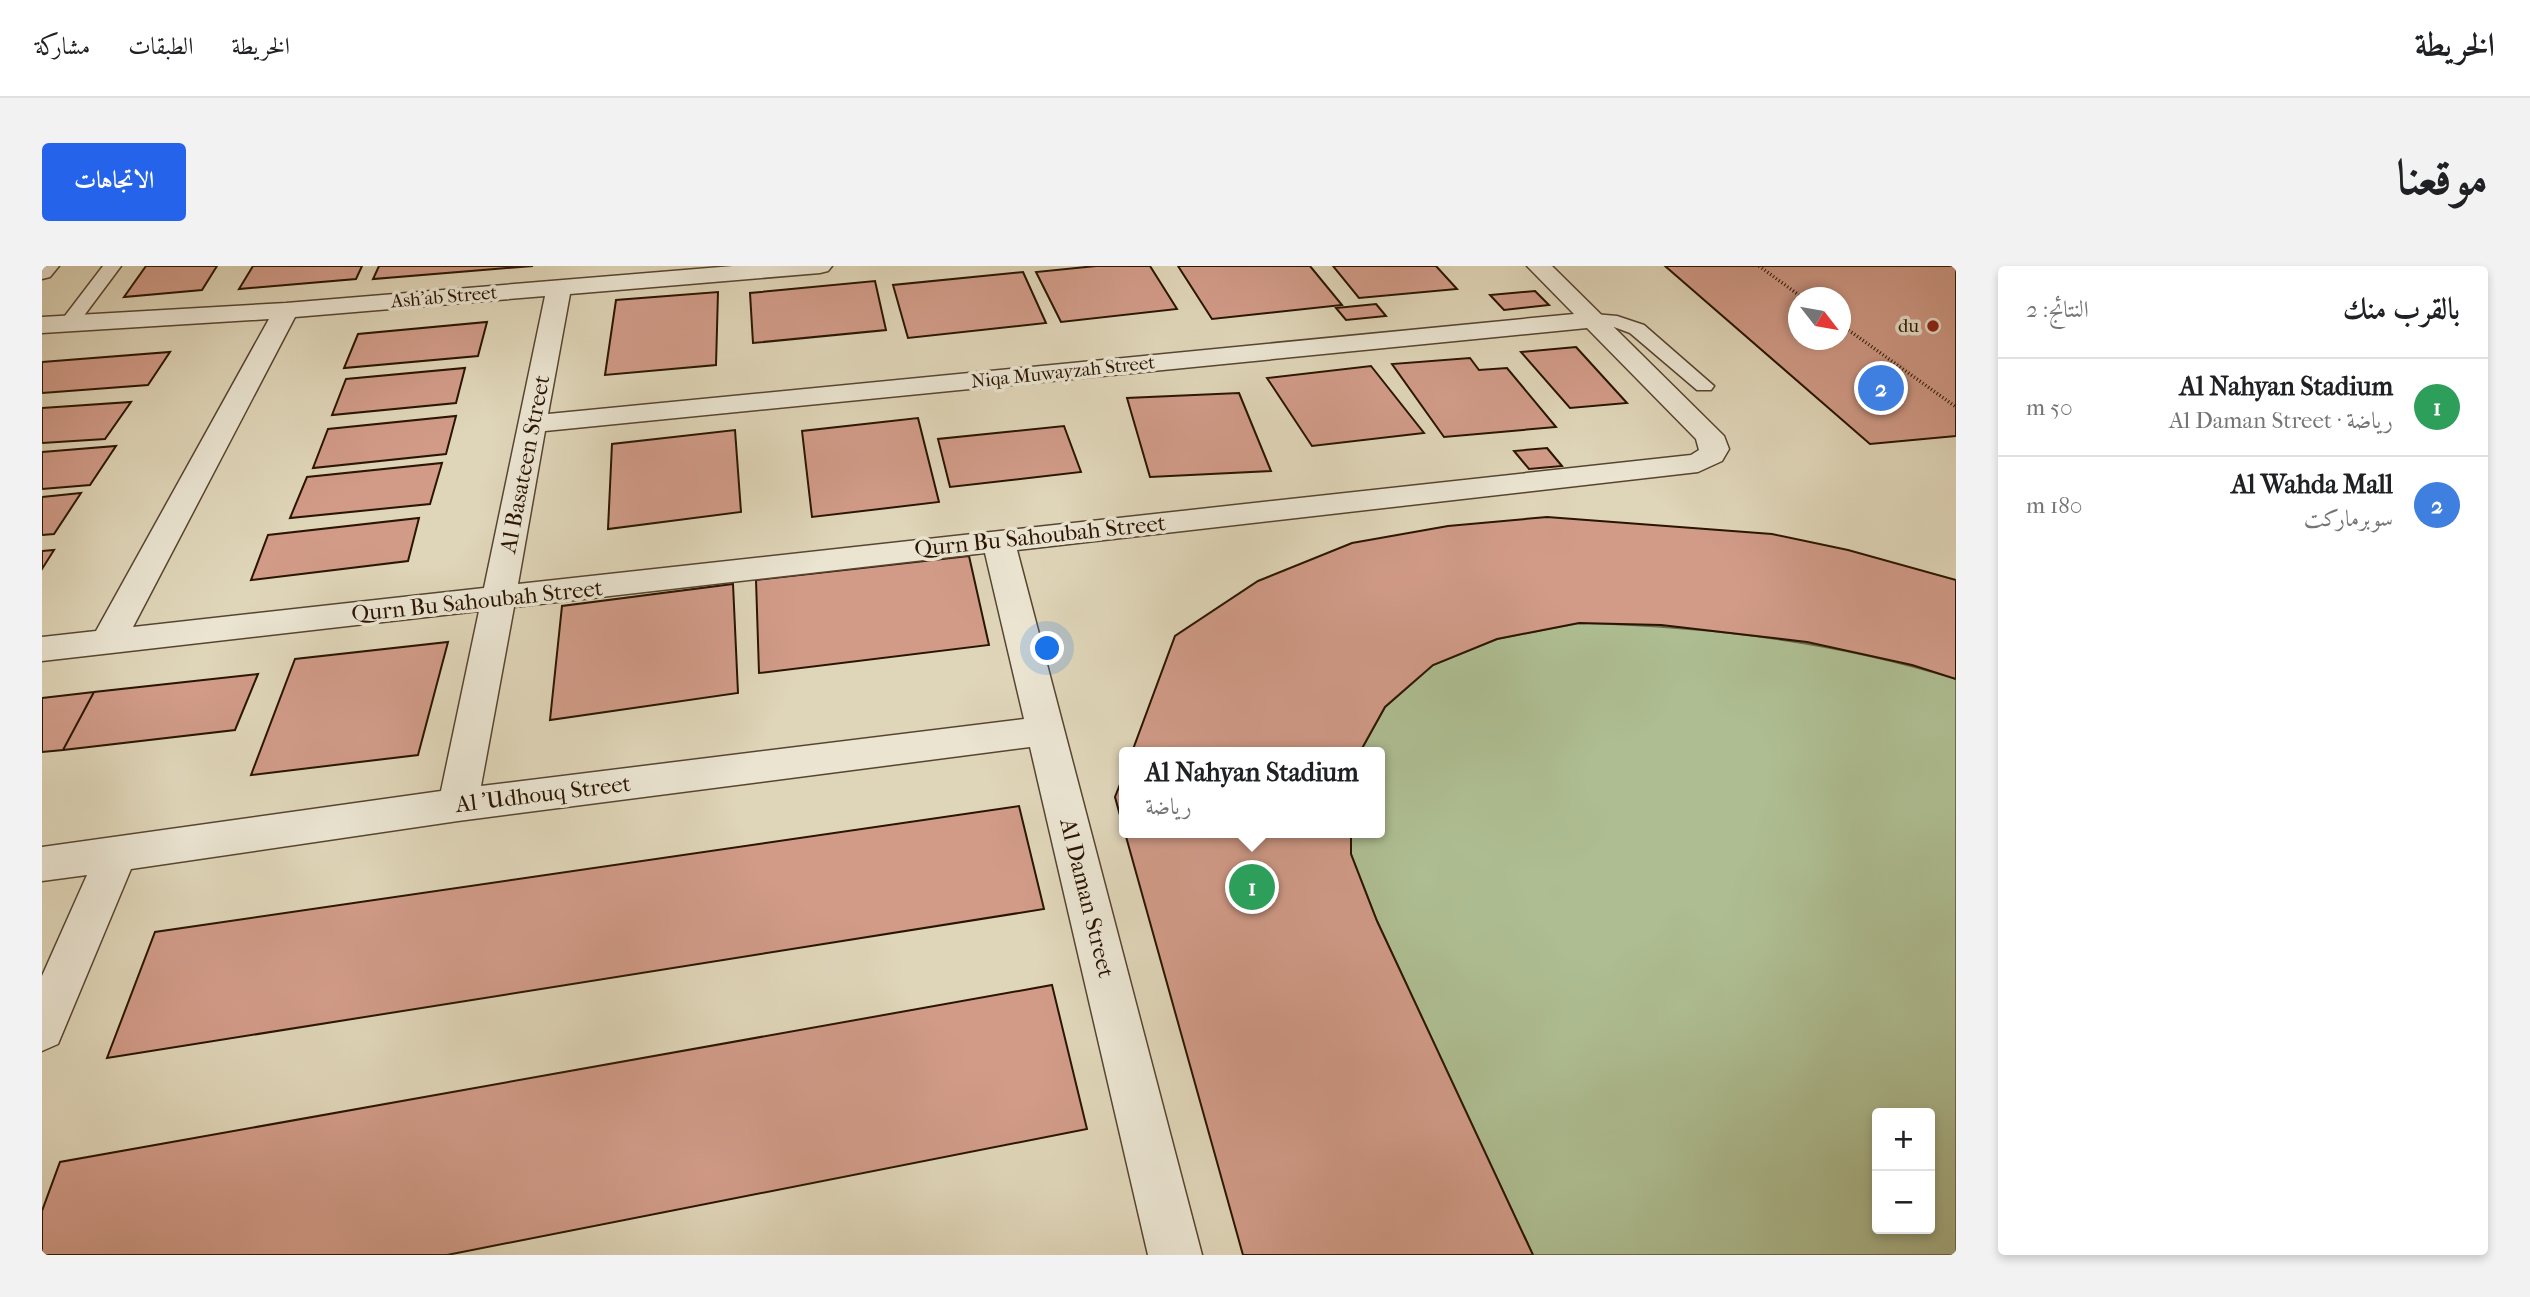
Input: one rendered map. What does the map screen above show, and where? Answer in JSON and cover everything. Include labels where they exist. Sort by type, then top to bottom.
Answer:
[{"type":"street","points":[[42,272],[47,266]]},
{"type":"street","name":"Ash'ab Street","points":[[50,327],[820,266]]},
{"type":"street","name":"Qurn Bu Sahoubah Street","points":[[42,649],[1698,463],[1712,455],[1714,449],[1710,436],[1539,266]]},
{"type":"street","name":"Al Basateen Street","points":[[458,805],[559,288]]},
{"type":"street","points":[[107,642],[286,310]]},
{"type":"street","name":"Niqa Muwayzah Street","points":[[532,424],[1594,320]]},
{"type":"street","name":"Al Daman Street","points":[[998,540],[1175,1255]]},
{"type":"street","name":"Al 'Udhouq Street","points":[[42,864],[458,805],[1045,730]]},
{"type":"street","points":[[42,1029],[116,855]]},
{"type":"lane","points":[[50,327],[113,266]]},
{"type":"lane","points":[[1594,320],[1617,322],[1637,329],[1704,386]]},
{"type":"path","points":[[1759,266],[1788,287]]},
{"type":"path","points":[[1851,332],[1956,407]]},
{"type":"green space","points":[[1579,623],[1675,628],[1770,638],[1864,655],[1956,679],[1956,1255],[1533,1255],[1377,921],[1351,854],[1351,838],[1385,838],[1385,747],[1363,747],[1385,707],[1433,665],[1497,639]]},
{"type":"building","points":[[146,266],[217,266],[202,290],[124,297]]},
{"type":"building","points":[[253,266],[362,266],[356,279],[239,289]]},
{"type":"building","points":[[379,266],[533,266],[373,279]]},
{"type":"building","points":[[1096,266],[1150,266],[1177,309],[1061,322],[1036,272]]},
{"type":"building","points":[[1178,266],[1310,266],[1342,305],[1212,319]]},
{"type":"building","points":[[1333,266],[1436,266],[1457,289],[1359,298]]},
{"type":"building","points":[[1665,266],[1956,266],[1956,436],[1870,444]]},
{"type":"building","points":[[1023,272],[1046,323],[908,338],[893,285]]},
{"type":"building","points":[[875,281],[886,330],[753,343],[750,293]]},
{"type":"building","points":[[1535,291],[1549,305],[1504,310],[1490,295]]},
{"type":"building","points":[[718,292],[716,365],[605,375],[616,300]]},
{"type":"building","points":[[1376,304],[1386,316],[1346,320],[1336,308]]},
{"type":"building","points":[[487,322],[478,356],[344,368],[358,334]]},
{"type":"building","points":[[1576,347],[1627,403],[1570,408],[1521,352]]},
{"type":"building","points":[[170,352],[148,385],[42,393],[42,362]]},
{"type":"building","points":[[1470,358],[1479,370],[1507,368],[1556,427],[1444,437],[1392,364]]},
{"type":"building","points":[[1371,366],[1424,433],[1312,446],[1267,378]]},
{"type":"building","points":[[465,368],[456,403],[332,415],[346,379]]},
{"type":"building","points":[[1239,393],[1271,471],[1150,477],[1127,398]]},
{"type":"building","points":[[131,402],[105,439],[42,443],[42,408]]},
{"type":"building","points":[[456,416],[446,454],[313,468],[328,429]]},
{"type":"building","points":[[918,418],[939,502],[812,517],[802,431]]},
{"type":"building","points":[[1064,426],[1081,472],[950,487],[938,439]]},
{"type":"building","points":[[735,430],[741,512],[608,529],[612,444]]},
{"type":"building","points":[[116,446],[90,485],[42,489],[42,452]]},
{"type":"building","points":[[1547,448],[1562,466],[1529,469],[1514,451]]},
{"type":"building","points":[[442,463],[430,504],[290,518],[307,477]]},
{"type":"building","points":[[81,493],[54,534],[42,535],[42,497]]},
{"type":"building","points":[[1547,517],[1772,534],[1848,550],[1956,580],[1956,679],[1912,665],[1807,642],[1661,625],[1579,623],[1497,639],[1433,665],[1385,707],[1363,747],[1134,747],[1175,636],[1258,581],[1352,543],[1448,526]]},
{"type":"building","points":[[419,518],[408,561],[251,580],[268,535]]},
{"type":"building","points":[[54,550],[42,569],[42,551]]},
{"type":"building","points":[[969,556],[989,645],[759,673],[756,580]]},
{"type":"building","points":[[733,584],[738,693],[550,720],[562,606]]},
{"type":"building","points":[[448,642],[418,755],[251,775],[295,659]]},
{"type":"building","points":[[258,674],[235,730],[63,750],[94,692]]},
{"type":"building","points":[[94,692],[63,750],[42,752],[42,698]]},
{"type":"building","points":[[1119,787],[1119,812],[1115,797]]},
{"type":"building","points":[[1019,806],[1044,909],[107,1058],[155,932]]},
{"type":"building","points":[[1126,838],[1351,838],[1351,854],[1377,921],[1533,1255],[1243,1255]]},
{"type":"building","points":[[1052,985],[1087,1129],[447,1255],[42,1255],[42,1211],[60,1162]]},
{"type":"place","name":"du","points":[[1933,326]]},
{"type":"place","name":"Al Wahda Mall","points":[[1881,388]]},
{"type":"place","name":"Al Nahyan Stadium","points":[[1252,887]]}]
